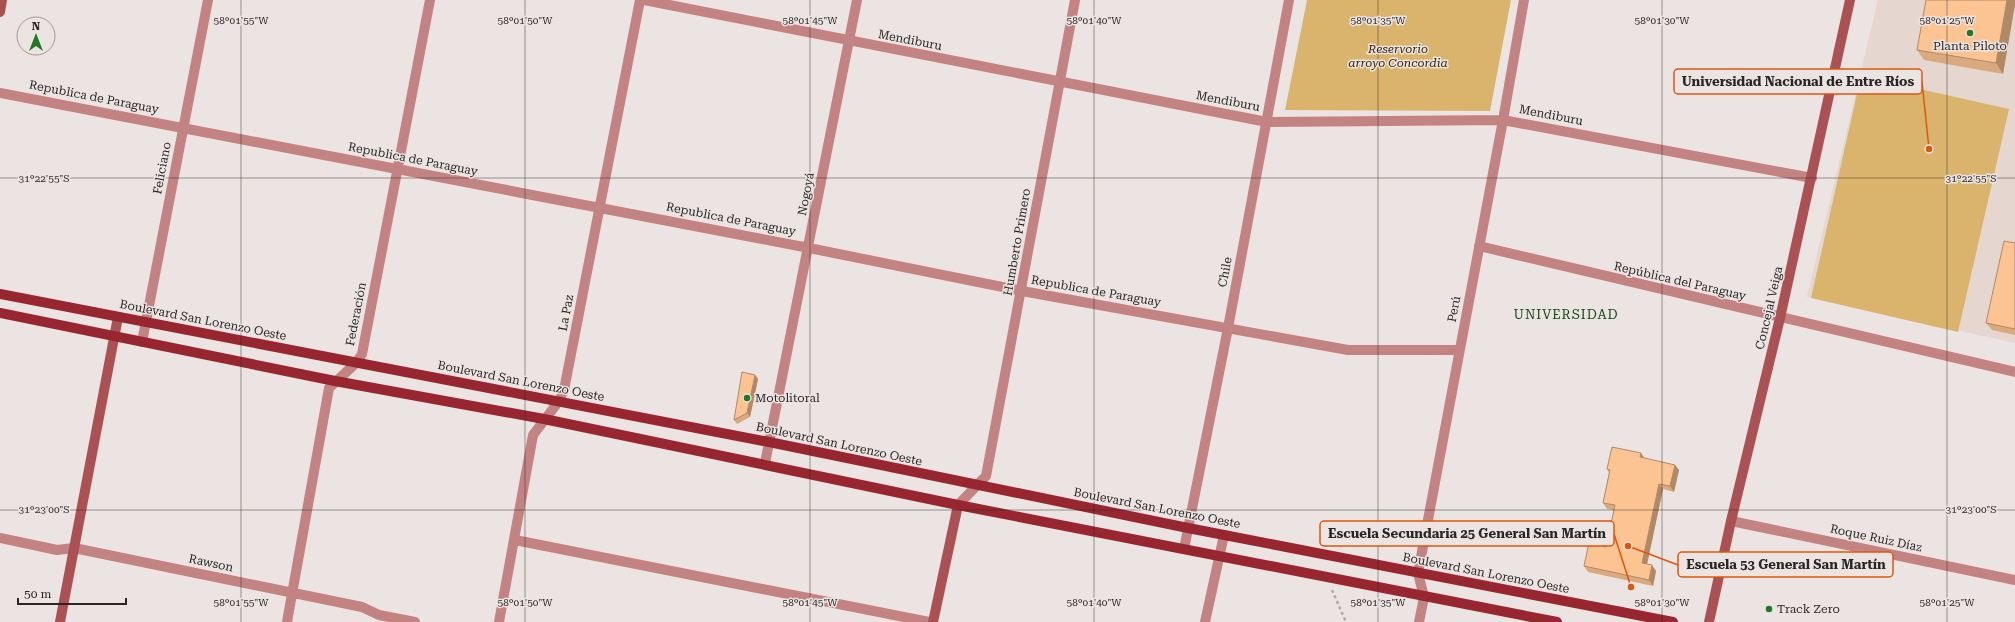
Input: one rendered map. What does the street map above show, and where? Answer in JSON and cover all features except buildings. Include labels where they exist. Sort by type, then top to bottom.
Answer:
[{"type":"main road","name":"Boulevard San Lorenzo Oeste","points":[[0,294],[769,442],[1188,528],[1673,622]]},
{"type":"main road","points":[[0,314],[335,381],[544,419],[958,505],[1557,622]]},
{"type":"street","points":[[0,12],[2,0]]},
{"type":"street","name":"Feliciano","points":[[142,342],[208,0]]},
{"type":"street","name":"Federación","points":[[287,622],[329,388],[356,363],[362,354],[430,0]]},
{"type":"street","name":"La Paz","points":[[500,622],[533,435],[559,401],[564,390],[640,0]]},
{"type":"street","name":"Mendiburu","points":[[644,0],[1267,122],[1503,120],[1812,178]]},
{"type":"street","name":"Nogoyá","points":[[765,464],[857,0]]},
{"type":"street","name":"Humberto Primero","points":[[958,505],[986,476],[1022,291],[1075,0]]},
{"type":"street","name":"Chile","points":[[1184,549],[1228,328],[1289,0]]},
{"type":"street","name":"Perú","points":[[1419,622],[1424,597],[1418,573],[1459,350],[1480,246],[1524,0]]},
{"type":"street","name":"Concejal Veiga","points":[[1709,622],[1731,521],[1812,178],[1850,0]]},
{"type":"street","name":"Republica de Paraguay","points":[[0,93],[809,248],[1022,291],[1348,350],[1459,350]]},
{"type":"street","name":"República del Paraguay","points":[[1480,246],[1780,318],[2015,372]]},
{"type":"street","points":[[60,622],[118,317]]},
{"type":"street","points":[[933,622],[958,505]]},
{"type":"street","name":"Roque Ruiz Díaz","points":[[1731,521],[2015,580]]},
{"type":"street","points":[[1205,622],[1224,535]]},
{"type":"street","name":"Rawson","points":[[0,538],[57,550],[74,548],[362,607],[380,615],[415,622]]},
{"type":"street","points":[[515,540],[929,622]]},
{"type":"path","points":[[1326,577],[1346,622]]},
{"type":"shaded area","points":[[1878,0],[2015,0],[2015,343],[1807,297]]},
{"type":"green space","name":"Reservorio arroyo Concordia","points":[[1307,0],[1511,0],[1490,111],[1285,110]]},
{"type":"green space","points":[[1861,76],[2009,109],[1958,332],[1811,298]]},
{"type":"place","name":"Planta Piloto","points":[[1970,33]]},
{"type":"place","name":"Universidad Nacional de Entre Ríos","points":[[1929,149]]},
{"type":"place","name":"Motolitoral","points":[[747,398]]},
{"type":"place","name":"Escuela 53 General San Martín","points":[[1628,546]]},
{"type":"place","name":"Escuela Secundaria 25 General San Martín","points":[[1631,587]]},
{"type":"place","name":"Track Zero","points":[[1769,609]]},
{"type":"district","name":"UNIVERSIDAD","points":[[1566,314]]}]
